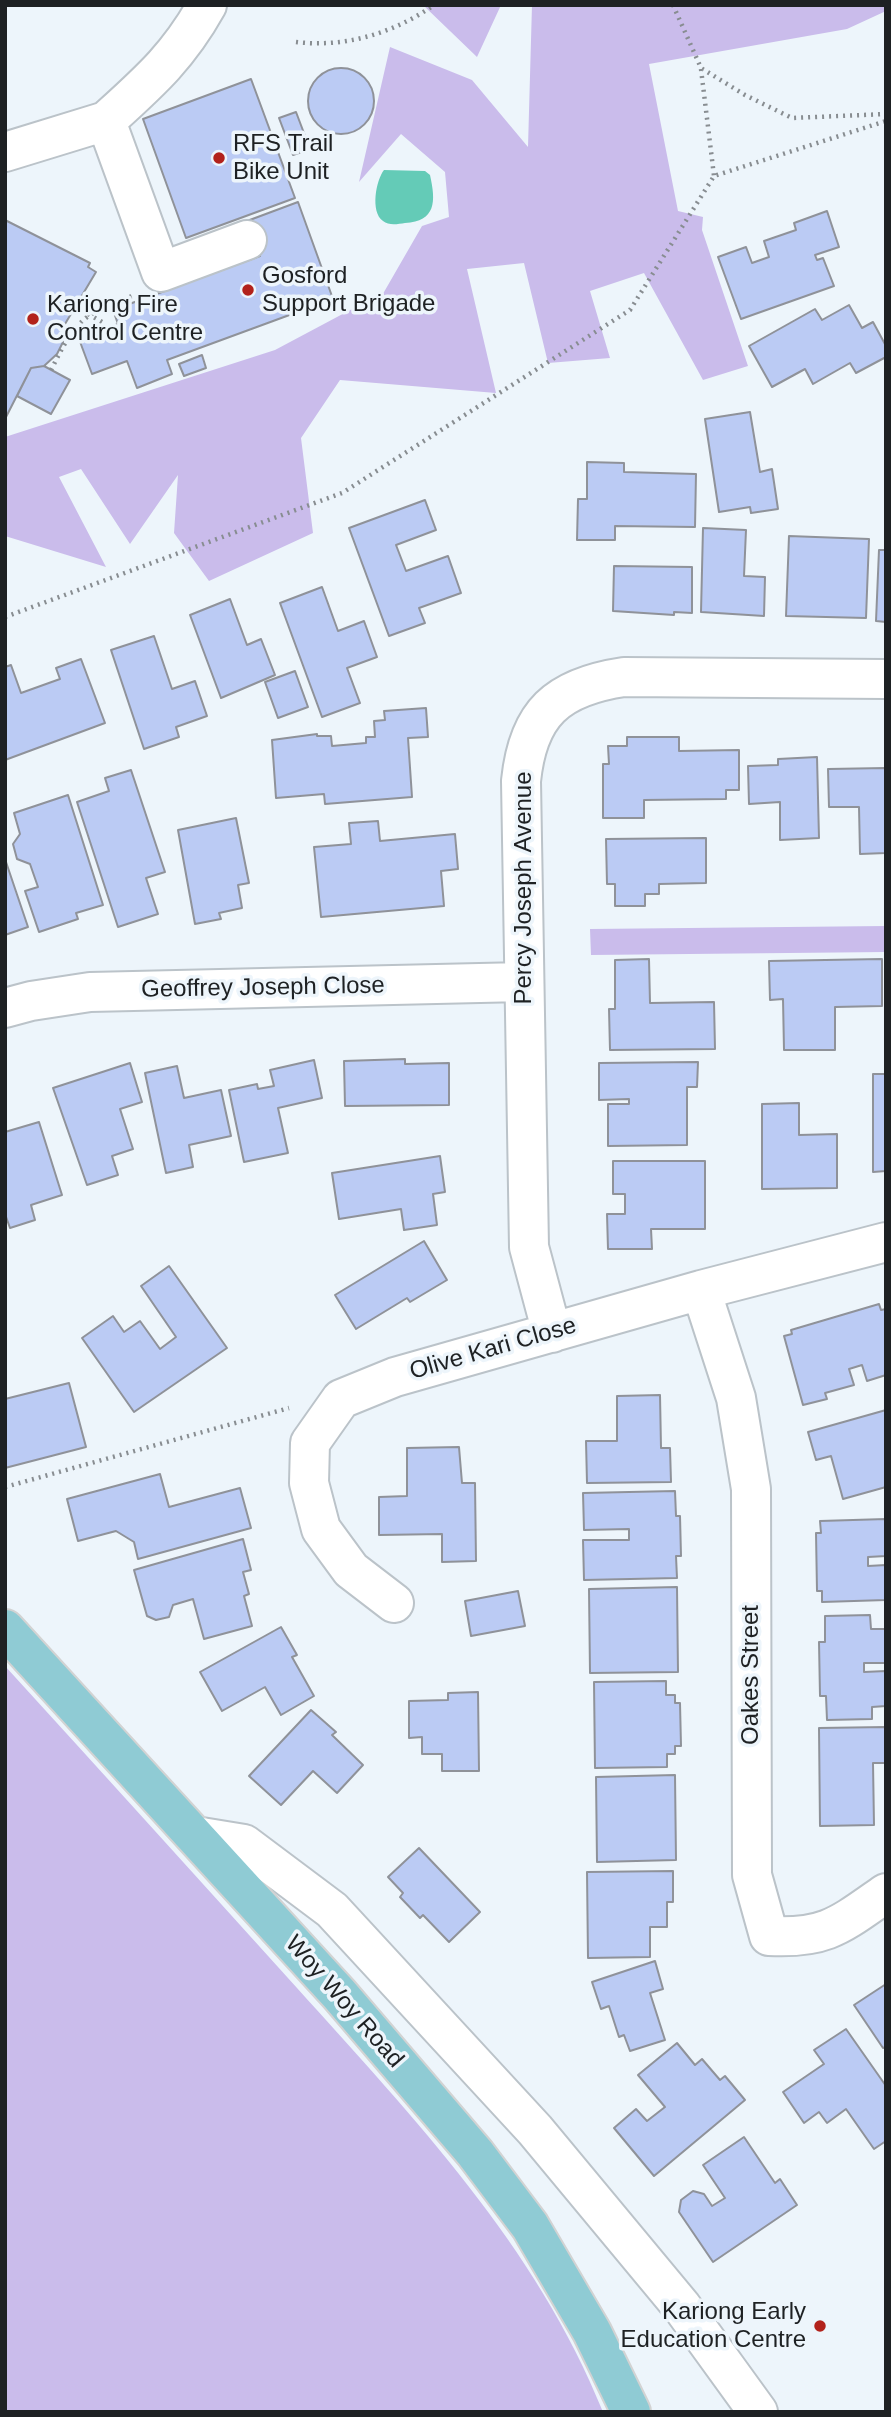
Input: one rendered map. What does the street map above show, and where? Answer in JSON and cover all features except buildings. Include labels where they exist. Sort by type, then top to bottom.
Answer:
[{"type":"main road","name":"Woy Woy Road","points":[[5,1629],[339,1994],[475,2153],[530,2226],[592,2332],[631,2412]]},
{"type":"street","points":[[5,152],[106,121],[164,69],[187,40],[207,5]]},
{"type":"street","points":[[106,121],[161,272],[247,240]]},
{"type":"street","name":"Percy Joseph Avenue","points":[[552,1333],[529,1247],[523,982],[521,781],[524,749],[557,700],[591,682],[624,677],[886,680]]},
{"type":"street","name":"Geoffrey Joseph Close","points":[[5,1008],[90,992],[523,982]]},
{"type":"street","name":"Olive Kari Close","points":[[341,1399],[395,1377],[701,1290],[886,1242]]},
{"type":"street","name":"Oakes Street","points":[[701,1290],[736,1398],[751,1489],[752,1875],[758,1905],[769,1936],[803,1938],[837,1927],[886,1894]]},
{"type":"street","points":[[341,1399],[310,1443],[309,1483],[321,1529],[351,1570],[394,1603]]},
{"type":"street","points":[[195,1836],[244,1844],[332,1910],[535,2130],[682,2307],[758,2412]]},
{"type":"path","points":[[296,42],[319,45],[398,28],[434,5]]},
{"type":"path","points":[[5,617],[329,498],[353,486],[630,310],[714,176],[701,68],[673,5]]},
{"type":"path","points":[[701,68],[745,95],[792,118],[886,114]]},
{"type":"path","points":[[714,176],[886,121]]},
{"type":"path","points":[[51,370],[70,332],[89,314],[141,293],[161,272]]},
{"type":"path","points":[[76,307],[102,322],[104,329]]},
{"type":"path","points":[[5,1487],[283,1409],[341,1399]]},
{"type":"shaded area","points":[[423,5],[501,5],[477,57]]},
{"type":"shaded area","points":[[532,5],[886,5],[886,11],[847,29],[649,64],[678,211],[703,217],[702,230],[748,366],[703,380],[644,273],[590,291],[610,358],[548,363],[524,263],[467,269],[496,393],[340,380],[301,438],[313,533],[209,581],[174,533],[178,475],[130,544],[81,469],[59,477],[106,567],[5,536],[5,437],[275,350],[384,292],[422,226],[449,217],[445,172],[401,134],[359,182],[390,47],[472,80],[528,147]]},
{"type":"shaded area","points":[[384,170],[425,171],[430,175],[433,202],[428,214],[415,221],[394,224],[388,224],[379,217],[375,204]]},
{"type":"shaded area","points":[[886,926],[886,952],[591,955],[590,929]]},
{"type":"shaded area","points":[[5,1666],[385,2086],[469,2187],[544,2294],[576,2352],[603,2412],[5,2412]]},
{"type":"place","name":"RFS Trail Bike Unit","points":[[219,158]]},
{"type":"place","name":"Gosford Support Brigade","points":[[248,290]]},
{"type":"place","name":"Kariong Fire Control Centre","points":[[33,319]]},
{"type":"place","name":"Kariong Early Education Centre","points":[[820,2326]]}]
